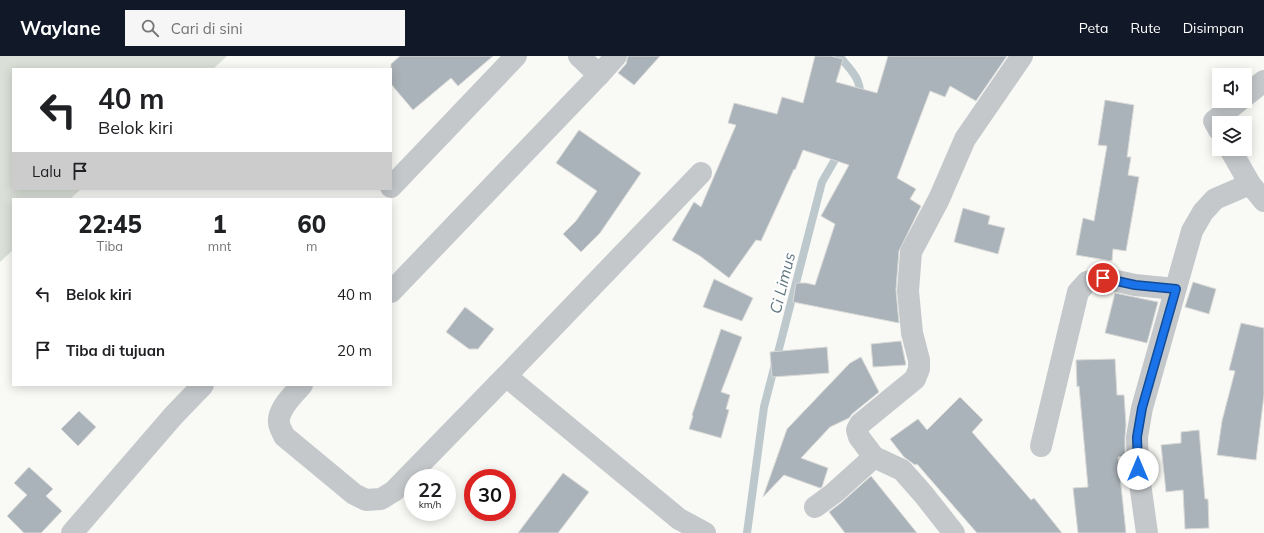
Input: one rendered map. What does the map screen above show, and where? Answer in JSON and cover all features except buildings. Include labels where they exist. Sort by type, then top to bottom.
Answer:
[{"type":"street","points":[[392,186],[516,56]]},
{"type":"street","points":[[579,56],[599,75]]},
{"type":"street","points":[[392,291],[616,56]]},
{"type":"street","points":[[954,533],[924,494],[902,470],[874,457],[859,437],[857,430],[860,424],[915,379],[919,369],[919,360],[912,333],[908,291],[911,252],[939,198],[966,139],[1022,56]]},
{"type":"street","points":[[1252,91],[1264,82]]},
{"type":"street","points":[[1220,116],[1230,108]]},
{"type":"street","points":[[1234,156],[1250,184],[1264,201]]},
{"type":"street","points":[[301,386],[283,407],[280,413],[279,426],[284,436],[354,494],[366,500],[382,499],[394,491],[701,173]]},
{"type":"street","points":[[1147,533],[1138,469],[1137,437],[1142,408],[1192,231],[1203,212],[1215,200],[1250,184]]},
{"type":"street","points":[[380,198],[388,190]]},
{"type":"street","points":[[1041,446],[1078,292],[1087,282],[1103,278],[1135,285],[1176,289]]},
{"type":"street","points":[[506,376],[678,519],[705,533]]},
{"type":"street","points":[[72,533],[174,415],[202,386]]},
{"type":"street","points":[[816,508],[874,457]]},
{"type":"shaded area","points":[[0,56],[227,56],[214,68],[12,68],[12,190],[80,190],[71,198],[12,198],[12,251],[0,262]]},
{"type":"waterway","name":"Ci Limus","points":[[839,56],[855,75],[859,86],[860,99]]},
{"type":"waterway","name":"Ci Limus","points":[[747,533],[764,407],[822,182],[840,151]]},
{"type":"route","points":[[1103,278],[1154,288],[1176,289],[1142,408],[1137,437],[1138,469]]}]
